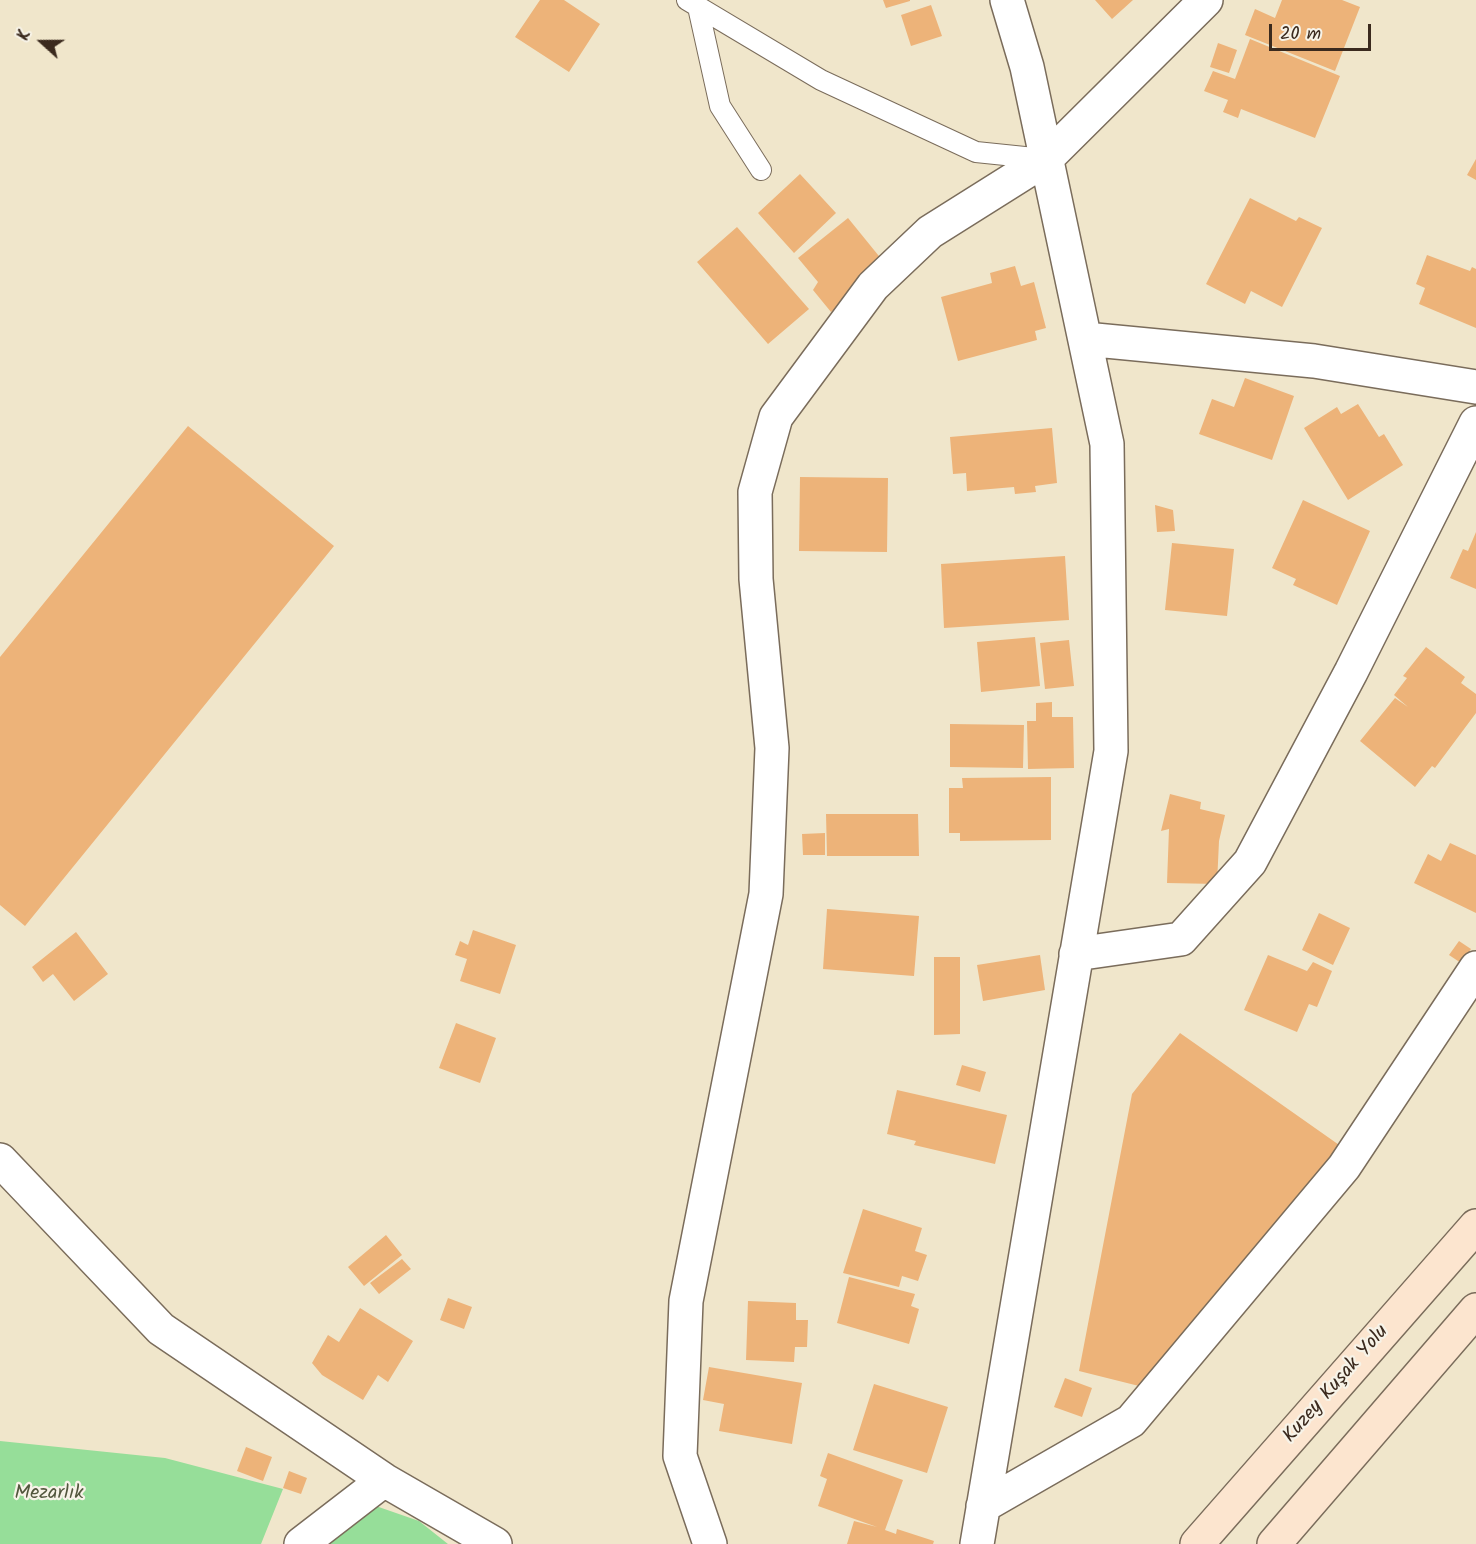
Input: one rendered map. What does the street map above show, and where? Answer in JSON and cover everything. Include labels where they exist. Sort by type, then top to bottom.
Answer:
[{"type":"main road","name":"Kuzey Kuşak Yolu","points":[[1197,1544],[1476,1226]]},
{"type":"main road","points":[[1274,1544],[1476,1310]]},
{"type":"street","points":[[977,1544],[1111,751],[1107,444],[1027,67],[1007,0]]},
{"type":"street","points":[[710,1544],[680,1456],[686,1302],[766,894],[772,748],[756,579],[755,492],[776,417],[873,286],[930,232],[1047,159],[1206,0]]},
{"type":"street","points":[[1085,339],[1314,360],[1476,387]]},
{"type":"street","points":[[1076,954],[1181,939],[1250,862],[1351,672],[1476,423]]},
{"type":"street","points":[[983,1506],[1131,1420],[1344,1167],[1476,968]]},
{"type":"street","points":[[0,1160],[161,1329],[384,1480],[495,1544]]},
{"type":"street","points":[[301,1544],[384,1480]]},
{"type":"lane","points":[[693,4],[821,80],[976,152],[1047,159]]},
{"type":"lane","points":[[693,4],[720,106],[761,170]]},
{"type":"green space","name":"Mezarlık","points":[[0,1441],[165,1458],[283,1489],[261,1544],[0,1544]]},
{"type":"green space","points":[[373,1505],[419,1521],[448,1544],[327,1544]]},
{"type":"building","points":[[540,0],[564,0],[600,24],[569,72],[515,37]]},
{"type":"building","points":[[883,0],[910,0],[910,1],[886,8]]},
{"type":"building","points":[[1095,0],[1133,0],[1112,19]]},
{"type":"building","points":[[1282,0],[1342,0],[1360,7],[1335,71],[1245,35],[1255,9],[1275,18]]},
{"type":"building","points":[[931,5],[942,36],[911,46],[901,15]]},
{"type":"building","points":[[1250,39],[1340,76],[1315,138],[1241,109],[1238,118],[1223,112],[1228,100],[1204,91],[1213,71],[1235,79]]},
{"type":"building","points":[[1218,43],[1237,50],[1229,73],[1210,67]]},
{"type":"building","points":[[1476,159],[1476,180],[1467,175]]},
{"type":"building","points":[[800,174],[836,213],[794,253],[758,213]]},
{"type":"building","points":[[1250,198],[1296,221],[1299,217],[1322,228],[1282,307],[1251,291],[1245,304],[1206,284]]},
{"type":"building","points":[[848,218],[887,266],[831,312],[813,290],[818,282],[798,258]]},
{"type":"building","points":[[737,227],[809,309],[768,344],[697,262]]},
{"type":"building","points":[[1427,255],[1470,271],[1472,267],[1476,269],[1476,328],[1419,304],[1425,288],[1416,284]]},
{"type":"building","points":[[1015,266],[1021,286],[1034,282],[1046,328],[1035,331],[1037,340],[958,361],[941,297],[992,283],[990,273]]},
{"type":"building","points":[[1245,378],[1294,396],[1272,460],[1199,434],[1212,399],[1234,407]]},
{"type":"building","points":[[1358,404],[1379,437],[1384,434],[1403,465],[1348,500],[1304,428],[1337,407],[1341,414]]},
{"type":"building","points":[[188,426],[334,546],[25,926],[0,905],[0,657]]},
{"type":"building","points":[[1052,428],[1057,483],[1035,486],[1036,492],[1015,494],[1014,487],[967,491],[966,473],[953,474],[950,437]]},
{"type":"building","points":[[800,477],[888,478],[887,552],[799,551]]},
{"type":"building","points":[[1303,500],[1370,531],[1337,605],[1293,585],[1296,579],[1272,568]]},
{"type":"building","points":[[1155,505],[1173,510],[1175,531],[1157,532]]},
{"type":"building","points":[[1476,532],[1476,589],[1450,578],[1463,549],[1468,551]]},
{"type":"building","points":[[1172,543],[1234,549],[1227,616],[1165,610]]},
{"type":"building","points":[[1065,556],[1069,620],[944,628],[941,564]]},
{"type":"building","points":[[1035,637],[1040,686],[981,692],[977,642]]},
{"type":"building","points":[[1069,640],[1074,686],[1045,689],[1040,643]]},
{"type":"building","points":[[1426,647],[1465,677],[1461,683],[1476,694],[1476,713],[1435,768],[1432,766],[1415,787],[1360,741],[1395,698],[1408,707],[1394,695],[1407,678],[1403,676]]},
{"type":"building","points":[[1052,702],[1052,717],[1073,717],[1074,768],[1028,769],[1027,721],[1036,721],[1036,703]]},
{"type":"building","points":[[950,724],[1024,725],[1023,768],[950,767]]},
{"type":"building","points":[[1051,777],[1051,840],[960,841],[960,833],[949,833],[949,788],[963,788],[962,778]]},
{"type":"building","points":[[1170,794],[1201,802],[1200,809],[1225,815],[1219,841],[1217,884],[1167,883],[1169,829],[1161,831]]},
{"type":"building","points":[[826,814],[918,814],[919,856],[827,856]]},
{"type":"building","points":[[825,833],[825,855],[803,855],[802,834]]},
{"type":"building","points":[[1450,843],[1476,855],[1476,913],[1414,883],[1428,854],[1441,861]]},
{"type":"building","points":[[827,909],[919,916],[914,976],[823,969]]},
{"type":"building","points":[[1319,913],[1350,928],[1333,965],[1302,950]]},
{"type":"building","points":[[473,930],[516,945],[500,994],[460,981],[467,959],[455,955],[460,941],[468,945]]},
{"type":"building","points":[[76,932],[108,974],[74,1001],[53,974],[43,982],[32,967]]},
{"type":"building","points":[[1459,941],[1471,949],[1461,963],[1449,955]]},
{"type":"building","points":[[1040,955],[1045,990],[983,1001],[977,965]]},
{"type":"building","points":[[1268,955],[1307,971],[1313,962],[1332,971],[1317,1007],[1309,1004],[1297,1032],[1244,1010]]},
{"type":"building","points":[[934,957],[960,957],[960,1034],[934,1035]]},
{"type":"building","points":[[456,1023],[496,1038],[480,1083],[439,1068]]},
{"type":"building","points":[[1180,1033],[1342,1147],[1143,1387],[1079,1371],[1132,1094]]},
{"type":"building","points":[[962,1065],[986,1072],[980,1092],[956,1085]]},
{"type":"building","points":[[897,1090],[1007,1115],[995,1164],[914,1145],[916,1141],[887,1134]]},
{"type":"building","points":[[863,1209],[922,1228],[915,1251],[927,1255],[918,1281],[902,1276],[899,1287],[843,1273]]},
{"type":"building","points":[[386,1235],[402,1255],[364,1286],[348,1267]]},
{"type":"building","points":[[402,1259],[411,1269],[379,1294],[370,1283]]},
{"type":"building","points":[[849,1277],[915,1294],[911,1306],[919,1309],[909,1344],[837,1323]]},
{"type":"building","points":[[448,1298],[472,1307],[464,1329],[440,1320]]},
{"type":"building","points":[[748,1301],[796,1303],[796,1320],[808,1320],[807,1347],[795,1347],[794,1362],[746,1360]]},
{"type":"building","points":[[360,1308],[413,1341],[388,1382],[378,1375],[363,1400],[322,1375],[312,1363],[328,1335],[339,1342]]},
{"type":"building","points":[[709,1367],[802,1383],[792,1444],[719,1431],[724,1404],[703,1400]]},
{"type":"building","points":[[1065,1378],[1092,1388],[1082,1417],[1054,1407]]},
{"type":"building","points":[[874,1384],[948,1407],[927,1473],[853,1450]]},
{"type":"building","points":[[246,1447],[272,1457],[263,1481],[237,1471]]},
{"type":"building","points":[[828,1453],[903,1480],[885,1530],[896,1534],[897,1529],[934,1541],[933,1544],[847,1544],[854,1521],[877,1527],[818,1506],[827,1479],[820,1476]]},
{"type":"building","points":[[289,1471],[307,1478],[301,1494],[283,1488]]}]
